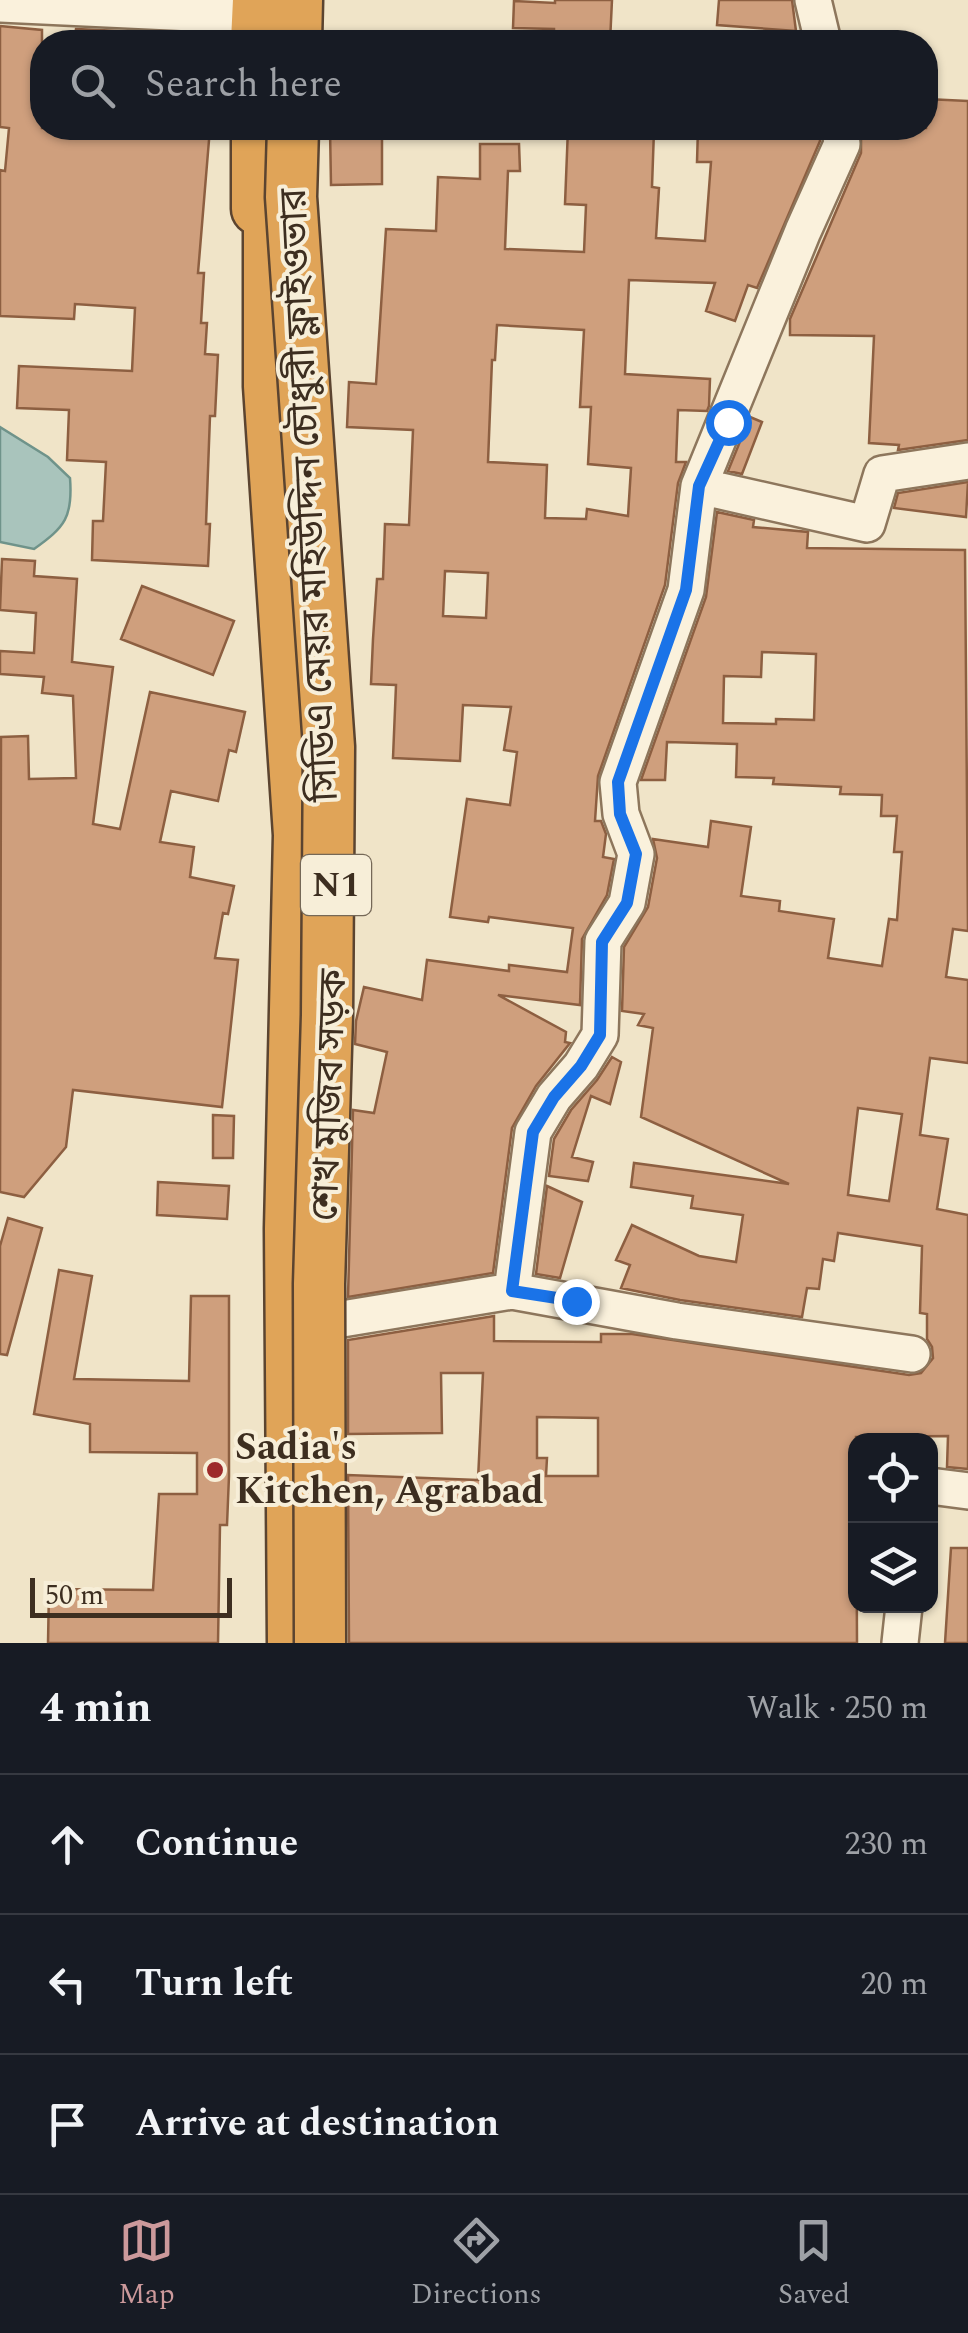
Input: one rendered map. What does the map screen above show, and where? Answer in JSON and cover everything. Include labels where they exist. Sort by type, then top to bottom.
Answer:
[{"type":"highway","points":[[308,30],[309,0]]},
{"type":"highway","name":"শেখ মুজিব সড়ক","points":[[256,140],[258,535],[284,854],[280,1643]]},
{"type":"highway","points":[[269,140],[269,386],[299,835],[290,1228],[293,1643]]},
{"type":"highway","name":"সিডিএ মেয়র মহিউদ্দিন চৌধুরী ফ্লাইওভার","points":[[292,140],[290,197],[329,747],[319,1284],[321,1643]]},
{"type":"highway","name":"শেখ মুজিব সড়ক","points":[[306,140],[304,211],[313,527],[332,734],[337,846],[324,1322],[321,1643]]},
{"type":"street","points":[[813,0],[820,30]]},
{"type":"street","points":[[0,4],[272,21]]},
{"type":"street","points":[[512,1291],[533,1132],[600,1035],[602,942],[627,903],[636,854],[620,814],[618,782],[686,590],[699,486],[842,140]]},
{"type":"street","points":[[699,486],[867,524],[882,474],[968,461]]},
{"type":"street","points":[[324,1322],[512,1291],[677,1322],[912,1354]]},
{"type":"street","points":[[938,1487],[968,1492]]},
{"type":"street","points":[[900,1643],[903,1613]]},
{"type":"water","points":[[0,427],[48,457],[70,478],[65,520],[34,549],[0,542]]},
{"type":"building","points":[[612,0],[611,30],[513,28],[514,1]]},
{"type":"building","points":[[719,0],[792,0],[796,30],[717,25]]},
{"type":"building","points":[[0,26],[42,30],[30,30],[30,140],[209,140],[198,273],[204,273],[201,323],[207,323],[205,354],[218,355],[215,416],[210,416],[208,566],[92,560],[93,521],[103,521],[106,462],[67,460],[69,410],[17,408],[19,366],[132,371],[135,308],[75,304],[74,319],[0,316],[0,170],[5,171],[9,128],[0,127]]},
{"type":"building","points":[[938,100],[968,101],[968,440],[898,450],[899,445],[869,443],[874,336],[790,335],[790,319],[861,153],[861,140],[938,140]]},
{"type":"building","points":[[330,140],[382,140],[382,184],[331,185]]},
{"type":"building","points":[[568,140],[654,140],[652,187],[659,188],[656,238],[705,241],[711,162],[697,162],[698,140],[820,140],[757,288],[748,285],[735,321],[706,311],[715,283],[629,280],[625,374],[710,379],[709,406],[707,411],[678,410],[676,462],[686,462],[678,483],[665,585],[598,776],[595,821],[601,821],[606,834],[603,857],[614,859],[607,895],[582,939],[580,1005],[498,995],[566,1032],[565,1042],[570,1043],[536,1086],[512,1128],[493,1273],[348,1297],[353,1110],[374,1113],[387,1052],[355,1044],[364,987],[422,1000],[427,960],[509,971],[509,965],[567,972],[573,928],[489,917],[488,922],[450,917],[467,799],[510,805],[517,752],[504,750],[511,707],[463,705],[460,761],[393,758],[396,685],[371,684],[373,639],[377,579],[383,579],[385,524],[409,525],[413,430],[347,427],[349,382],[376,384],[386,229],[436,231],[438,177],[480,179],[480,144],[519,144],[520,171],[508,171],[505,249],[584,252],[586,205],[565,204]],"holes":[[[497,325],[584,330],[580,407],[591,407],[588,464],[631,468],[628,516],[587,509],[586,519],[545,518],[547,465],[488,462]],[[445,571],[488,573],[486,618],[443,616]]]},
{"type":"building","points":[[750,417],[762,422],[742,474],[728,471]]},
{"type":"building","points":[[968,482],[966,517],[894,508],[898,493]]},
{"type":"building","points":[[717,512],[754,520],[753,527],[808,532],[807,548],[965,550],[968,931],[953,929],[946,977],[968,980],[968,1063],[930,1058],[920,1135],[948,1139],[937,1209],[968,1215],[968,1469],[947,1467],[948,1436],[938,1433],[848,1433],[848,1613],[857,1613],[857,1643],[349,1643],[348,1475],[478,1480],[483,1373],[441,1373],[442,1433],[348,1434],[348,1340],[494,1316],[494,1341],[601,1342],[601,1334],[632,1334],[909,1375],[921,1373],[933,1358],[927,1339],[927,1314],[920,1313],[922,1246],[838,1233],[834,1261],[823,1259],[819,1289],[807,1288],[802,1317],[621,1288],[630,1265],[616,1260],[632,1225],[699,1256],[736,1262],[743,1215],[691,1208],[693,1196],[631,1187],[634,1163],[789,1184],[641,1117],[653,1028],[638,1025],[644,1014],[622,1011],[624,947],[648,907],[657,858],[653,839],[708,847],[711,821],[751,827],[741,896],[780,901],[779,911],[834,919],[828,958],[882,966],[889,919],[897,920],[902,852],[894,852],[897,816],[881,816],[882,795],[840,794],[841,787],[773,784],[774,778],[736,777],[737,744],[667,742],[665,780],[641,780],[706,597]],"holes":[[[762,652],[816,654],[814,720],[723,723],[724,676],[761,677]],[[858,1108],[902,1114],[889,1201],[848,1195]],[[537,1417],[598,1418],[598,1476],[546,1476],[547,1458],[537,1458]]]},
{"type":"building","points":[[2,559],[35,561],[34,576],[77,579],[72,662],[113,667],[93,824],[120,829],[150,692],[245,712],[236,752],[229,750],[218,801],[171,791],[160,842],[194,847],[190,877],[234,886],[228,914],[223,913],[215,958],[238,960],[222,1107],[73,1090],[66,1147],[24,1197],[0,1192],[1,737],[28,736],[29,779],[76,778],[73,696],[42,693],[44,677],[0,674],[0,651],[34,653],[36,613],[0,610]]},
{"type":"building","points":[[142,586],[234,621],[213,675],[121,639]]},
{"type":"building","points":[[612,1057],[621,1062],[610,1104],[591,1096],[572,1157],[593,1162],[588,1181],[549,1176],[554,1139]]},
{"type":"building","points":[[213,1115],[234,1116],[233,1158],[213,1158]]},
{"type":"building","points":[[158,1182],[229,1186],[227,1219],[157,1215]]},
{"type":"building","points":[[547,1186],[582,1202],[560,1278],[536,1274]]},
{"type":"building","points":[[8,1218],[42,1228],[7,1355],[0,1354],[0,1246]]},
{"type":"building","points":[[59,1270],[92,1276],[74,1379],[189,1381],[191,1296],[229,1296],[229,1476],[227,1525],[220,1525],[218,1643],[48,1643],[49,1589],[153,1590],[159,1494],[197,1494],[197,1453],[90,1452],[90,1424],[34,1414]]},
{"type":"building","points":[[951,1548],[968,1548],[968,1643],[945,1643]]},
{"type":"place","name":"Sadia's Kitchen, Agrabad","points":[[215,1470]]},
{"type":"route","points":[[576,1301],[512,1291],[533,1132],[600,1035],[602,942],[627,903],[636,854],[620,814],[618,782],[686,590],[699,486],[728,422]]}]
